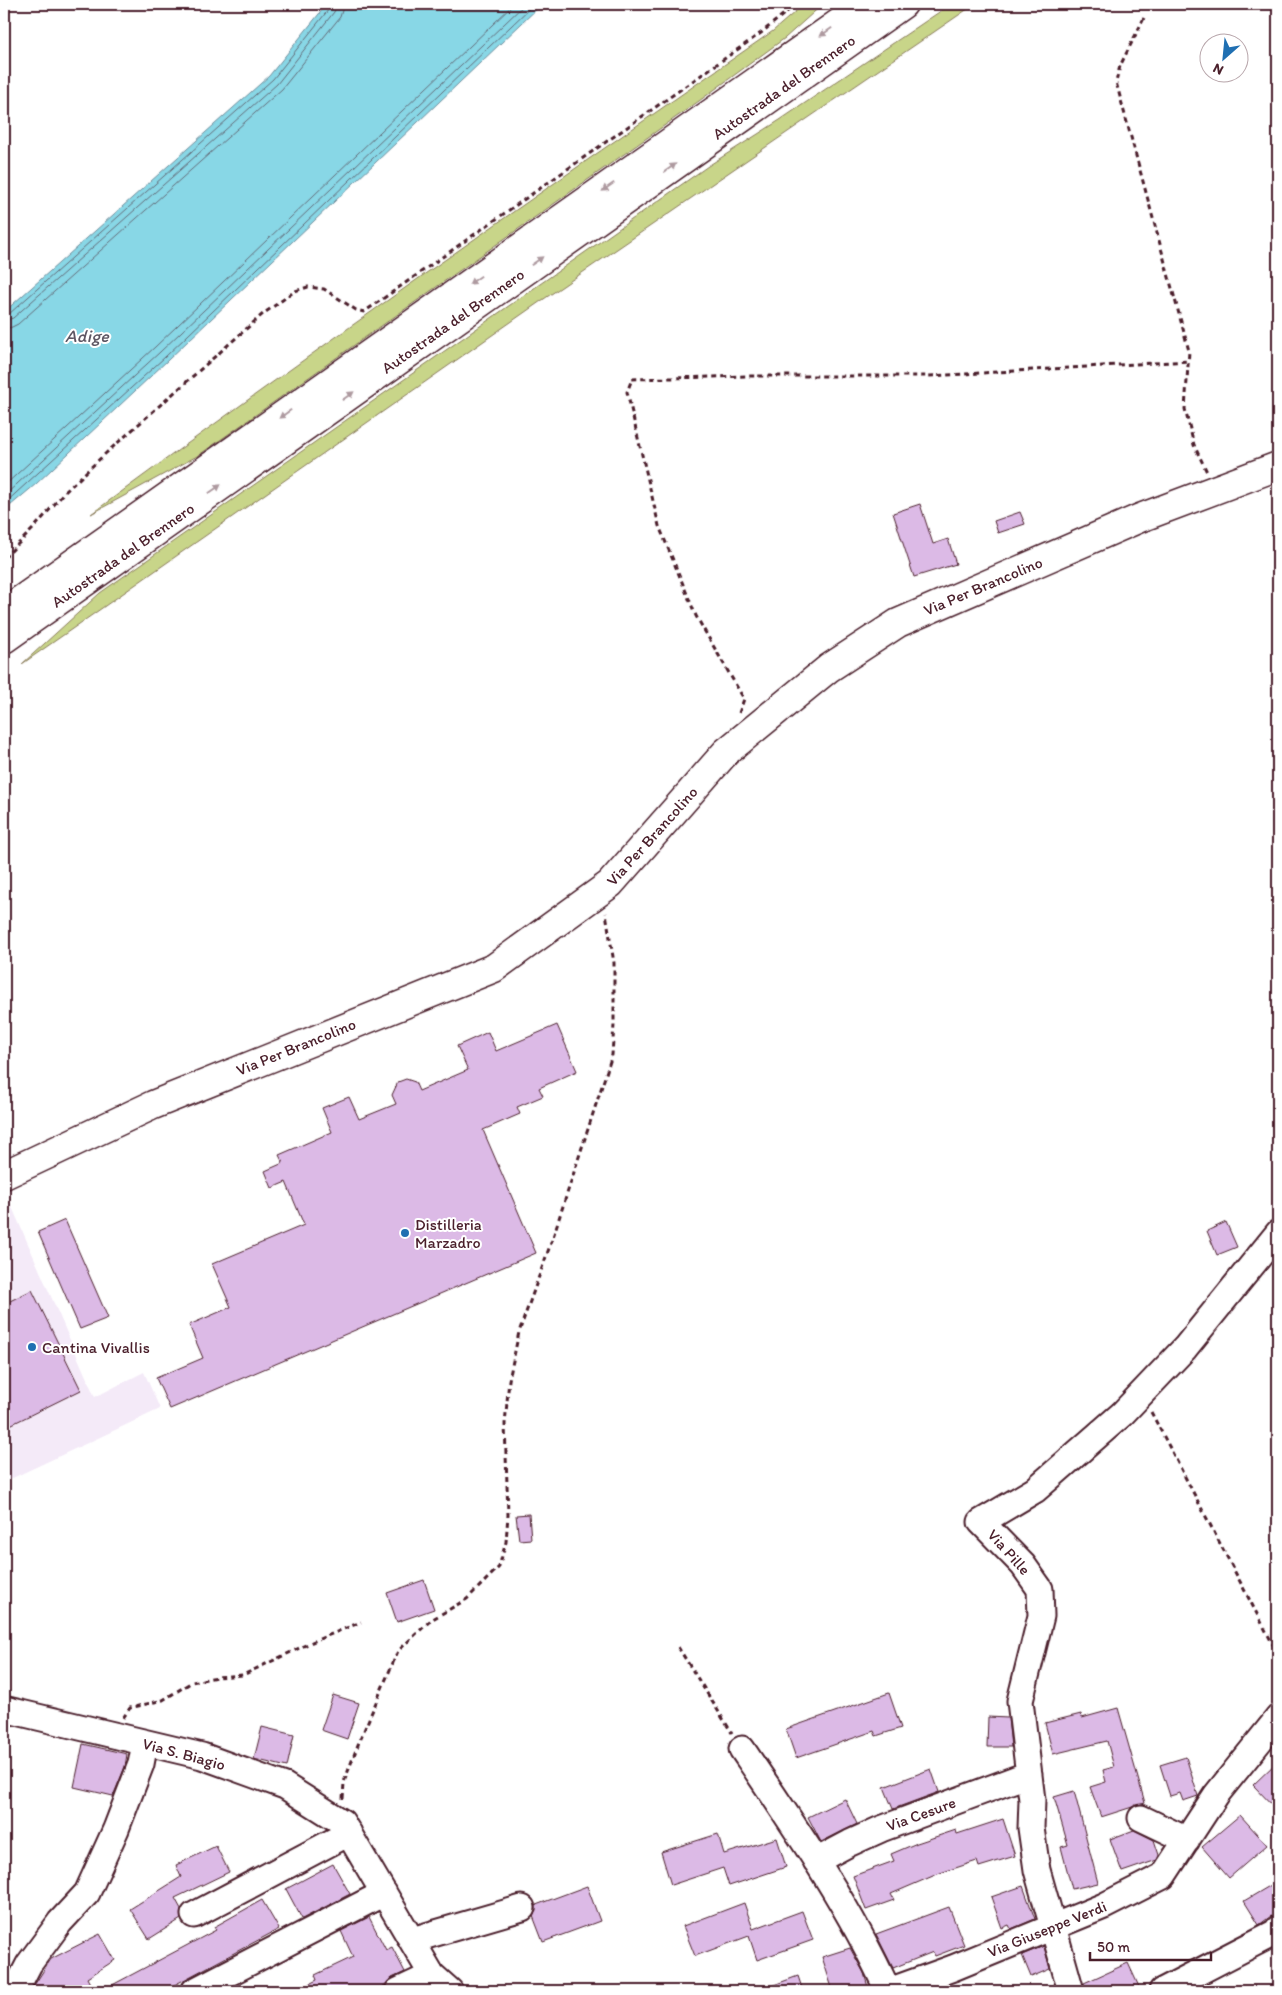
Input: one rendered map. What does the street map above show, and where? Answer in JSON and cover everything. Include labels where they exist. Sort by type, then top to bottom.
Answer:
[{"type":"main road","name":"Autostrada del Brennero","points":[[4,612],[866,4]]},
{"type":"main road","name":"Autostrada del Brennero","points":[[4,639],[903,4]]},
{"type":"main road","name":"Via Per Brancolino","points":[[4,1175],[153,1105],[494,968],[610,884],[726,752],[828,668],[898,622],[1140,518],[1278,466]]},
{"type":"street","name":"Via Pille","points":[[1071,1991],[1037,1870],[1031,1828],[1032,1800],[1020,1701],[1041,1616],[1040,1588],[1023,1565],[982,1522],[1035,1490],[1122,1414],[1185,1348],[1278,1233]]},
{"type":"street","name":"Via S. Biagio","points":[[4,1709],[202,1756],[285,1786],[345,1828],[412,1940],[441,1983]]},
{"type":"street","name":"Via Giuseppe Verdi","points":[[888,1991],[953,1968],[1104,1906],[1163,1876],[1216,1796],[1278,1718]]},
{"type":"street","points":[[15,1991],[29,1964],[60,1922],[87,1894],[116,1830],[141,1764],[145,1743]]},
{"type":"street","points":[[742,1748],[816,1861],[852,1922],[888,1991]]},
{"type":"street","name":"Via Cesure","points":[[816,1861],[881,1829],[1029,1774]]},
{"type":"street","points":[[1141,1818],[1186,1840]]},
{"type":"street","points":[[194,1915],[345,1828]]},
{"type":"street","points":[[194,1991],[384,1893]]},
{"type":"street","points":[[412,1940],[522,1908]]},
{"type":"street","points":[[1162,1991],[1276,1932],[1278,1929]]},
{"type":"street","points":[[398,1991],[441,1983]]},
{"type":"path","points":[[4,558],[33,529],[65,492],[105,454],[263,314],[295,291],[308,287],[324,289],[356,310],[364,312],[761,33],[796,4]]},
{"type":"path","points":[[1144,18],[1120,66],[1116,82],[1189,351],[1185,410],[1194,445],[1215,489]]},
{"type":"path","points":[[738,717],[744,699],[696,616],[659,526],[627,392],[632,379],[749,376],[929,376],[1189,361]]},
{"type":"path","points":[[345,1828],[344,1782],[398,1651],[431,1620],[467,1599],[499,1567],[506,1542],[508,1515],[505,1424],[509,1380],[519,1332],[552,1240],[612,1055],[614,962],[608,916],[598,893]]},
{"type":"path","points":[[1142,1393],[1278,1654]]},
{"type":"path","points":[[113,1735],[130,1708],[163,1700],[192,1682],[217,1676],[243,1675],[312,1642],[361,1622]]},
{"type":"path","points":[[678,1647],[742,1748]]},
{"type":"shaded area","points":[[8,1198],[95,1397],[144,1372],[160,1409],[4,1482],[4,1428],[81,1390],[32,1291],[4,1304],[4,1200]]},
{"type":"green space","points":[[804,4],[823,4],[785,38],[699,101],[199,455],[91,514],[345,331],[773,31]]},
{"type":"green space","points":[[951,4],[975,4],[541,301],[22,664],[100,593],[708,166],[780,120]]},
{"type":"water","name":"Adige","points":[[327,4],[542,4],[168,360],[36,484],[4,511],[4,312],[269,76]]},
{"type":"building","points":[[920,504],[933,544],[948,539],[956,564],[914,577],[893,513]]},
{"type":"building","points":[[1020,512],[1025,524],[998,533],[994,521]]},
{"type":"building","name":"Distilleria Marzadro","points":[[557,1025],[577,1071],[539,1088],[543,1096],[517,1107],[520,1114],[483,1130],[536,1253],[170,1409],[156,1378],[203,1358],[189,1325],[231,1307],[212,1264],[304,1225],[286,1182],[272,1188],[265,1171],[283,1163],[279,1155],[332,1132],[322,1108],[349,1097],[359,1119],[396,1104],[392,1095],[398,1082],[406,1079],[415,1082],[419,1091],[468,1070],[457,1046],[488,1032],[496,1051]]},
{"type":"building","points":[[65,1220],[108,1318],[80,1329],[38,1232]]},
{"type":"building","points":[[1226,1222],[1237,1247],[1217,1255],[1207,1231]]},
{"type":"building","name":"Cantina Vivallis","points":[[32,1290],[81,1390],[4,1428],[4,1304]]},
{"type":"building","points":[[529,1514],[531,1539],[519,1540],[516,1515]]},
{"type":"building","points":[[424,1580],[434,1609],[397,1622],[387,1593]]},
{"type":"building","points":[[889,1693],[901,1728],[876,1736],[874,1731],[796,1758],[786,1729]]},
{"type":"building","points":[[333,1695],[359,1703],[347,1739],[321,1730]]},
{"type":"building","points":[[1118,1708],[1145,1803],[1101,1817],[1090,1787],[1106,1782],[1103,1770],[1114,1767],[1107,1741],[1053,1754],[1045,1723],[1081,1714],[1082,1718]]},
{"type":"building","points":[[988,1717],[1008,1718],[1011,1747],[987,1747]]},
{"type":"building","points":[[262,1727],[294,1735],[287,1767],[254,1759]]},
{"type":"building","points":[[83,1744],[127,1754],[125,1767],[113,1796],[74,1787]]},
{"type":"building","points":[[1186,1757],[1198,1796],[1183,1801],[1180,1793],[1170,1796],[1160,1765]]},
{"type":"building","points":[[1278,1761],[1278,1811],[1253,1785]]},
{"type":"building","points":[[931,1769],[939,1792],[893,1809],[884,1787]]},
{"type":"building","points":[[1074,1791],[1098,1883],[1072,1889],[1061,1847],[1068,1845],[1054,1797]]},
{"type":"building","points":[[845,1799],[857,1824],[821,1842],[808,1817]]},
{"type":"building","points":[[1240,1815],[1267,1845],[1229,1878],[1202,1847]]},
{"type":"building","points":[[1003,1819],[1015,1856],[979,1867],[977,1861],[940,1873],[891,1894],[894,1900],[866,1910],[853,1876],[894,1861],[891,1854],[917,1843],[956,1830],[957,1834]]},
{"type":"building","points":[[1134,1830],[1154,1840],[1159,1855],[1157,1860],[1122,1872],[1110,1839]]},
{"type":"building","points":[[718,1834],[724,1854],[777,1838],[786,1867],[729,1886],[723,1868],[671,1885],[661,1852]]},
{"type":"building","points":[[216,1846],[229,1872],[175,1898],[181,1909],[181,1919],[149,1939],[130,1909],[181,1877],[176,1865]]},
{"type":"building","points":[[333,1864],[350,1894],[302,1919],[286,1889]]},
{"type":"building","points":[[1278,1881],[1278,1915],[1271,1916],[1259,1925],[1244,1901]]},
{"type":"building","points":[[587,1886],[600,1921],[543,1942],[533,1916],[536,1911],[536,1905]]},
{"type":"building","points":[[1023,1886],[1035,1919],[1011,1929],[1009,1925],[1002,1928],[991,1897]]},
{"type":"building","points":[[262,1900],[279,1929],[163,1991],[101,1991],[216,1930],[214,1927]]},
{"type":"building","points":[[744,1903],[753,1929],[802,1911],[813,1940],[757,1960],[749,1936],[695,1956],[683,1926]]},
{"type":"building","points":[[949,1907],[964,1945],[935,1956],[933,1952],[893,1968],[876,1934]]},
{"type":"building","points":[[369,1917],[386,1950],[392,1947],[405,1972],[373,1991],[295,1991],[317,1980],[315,1975],[353,1957],[341,1931]]},
{"type":"building","points":[[100,1934],[115,1960],[87,1978],[94,1991],[36,1991],[33,1987],[51,1959]]},
{"type":"building","points":[[1044,1946],[1050,1969],[1031,1977],[1022,1955]]},
{"type":"building","points":[[850,1948],[864,1973],[869,1991],[833,1991],[822,1957]]},
{"type":"building","points":[[1128,1963],[1141,1991],[1085,1991],[1084,1983]]},
{"type":"building","points":[[798,1976],[803,1991],[760,1991],[760,1990]]},
{"type":"place","name":"Distilleria Marzadro","points":[[405,1233]]},
{"type":"place","name":"Cantina Vivallis","points":[[32,1347]]}]
